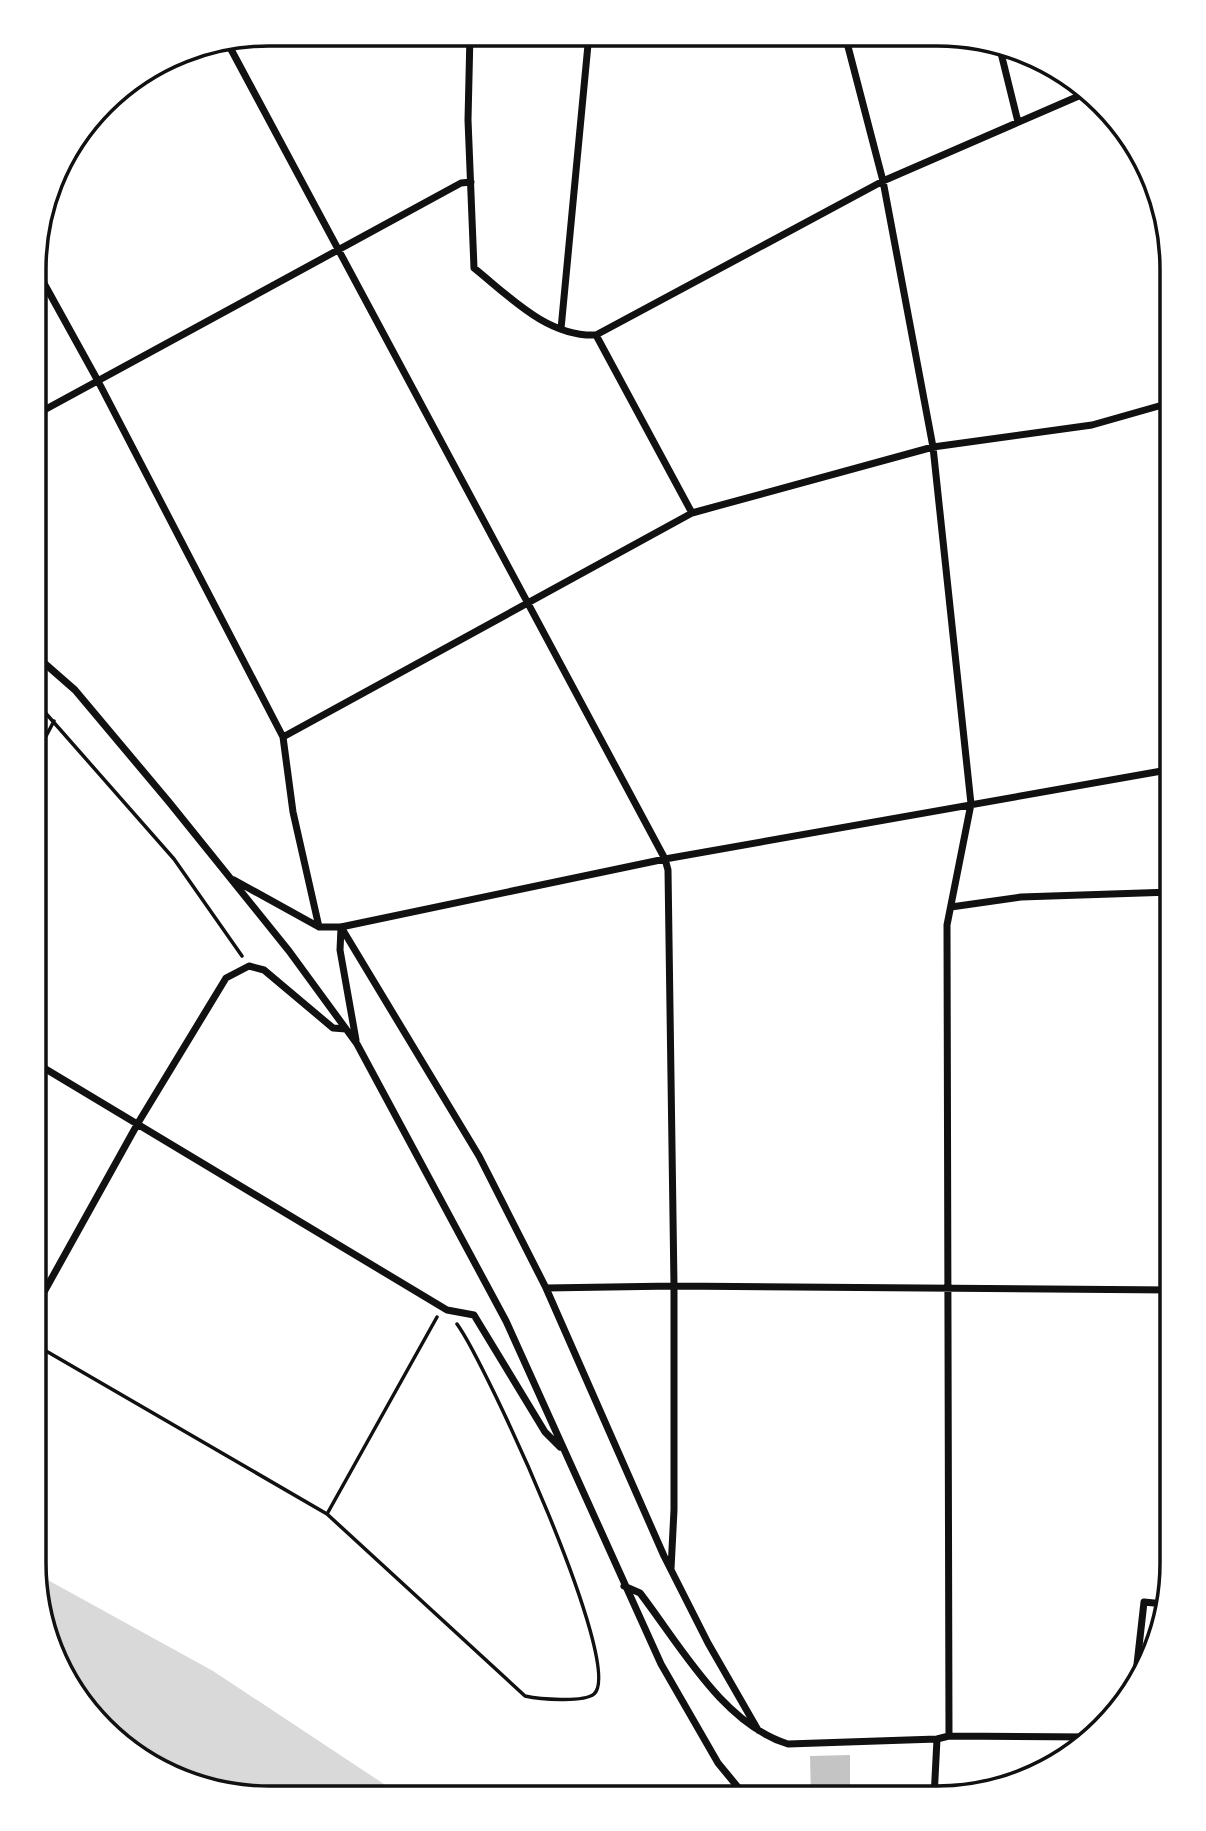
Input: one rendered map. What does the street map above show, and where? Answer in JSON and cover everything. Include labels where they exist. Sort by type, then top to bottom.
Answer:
[{"type":"street","points":[[470,46],[474,268],[531,315],[561,329],[596,335],[883,181],[1078,96]]},
{"type":"street","points":[[561,329],[588,46]]},
{"type":"street","points":[[848,46],[883,181],[933,447],[971,804],[947,925],[949,1736]]},
{"type":"street","points":[[231,49],[665,859],[668,884],[674,1286],[674,1510],[671,1569]]},
{"type":"street","points":[[1002,55],[1018,121]]},
{"type":"street","points":[[46,409],[461,183],[471,182]]},
{"type":"street","points":[[46,287],[98,381],[283,737],[293,812],[319,927]]},
{"type":"street","points":[[596,335],[692,513]]},
{"type":"street","points":[[283,737],[692,513],[933,447],[1092,425],[1160,406]]},
{"type":"street","points":[[46,665],[75,690],[230,877],[356,1044],[506,1321],[661,1664],[718,1763],[737,1786]]},
{"type":"street","points":[[230,877],[319,927],[341,927],[665,859],[1160,771]]},
{"type":"street","points":[[951,907],[1021,897],[1160,892]]},
{"type":"street","points":[[341,927],[340,950],[356,1044]]},
{"type":"street","points":[[341,927],[479,1156],[546,1288],[671,1569],[708,1643],[760,1733]]},
{"type":"street","points":[[46,1288],[138,1123],[226,978],[249,966],[264,970],[333,1028],[346,1029]]},
{"type":"street","points":[[46,1069],[447,1310],[474,1315],[545,1432],[565,1453]]},
{"type":"street","points":[[546,1288],[674,1286],[1160,1290]]},
{"type":"street","points":[[624,1586],[640,1593],[727,1706],[760,1733],[788,1744],[937,1739],[949,1736],[1072,1740]]},
{"type":"street","points":[[1137,1662],[1144,1602],[1156,1603]]},
{"type":"street","points":[[935,1786],[937,1739]]},
{"type":"path","points":[[46,713],[174,859],[249,966]]},
{"type":"path","points":[[46,735],[54,721]]},
{"type":"path","points":[[46,1351],[327,1514],[525,1696],[582,1698],[594,1694],[600,1684],[600,1666],[576,1585],[520,1444],[463,1332],[447,1310],[436,1318],[421,1343],[327,1514]]},
{"type":"shaded area","points":[[47,1579],[213,1671],[387,1786],[239,1784],[183,1769],[157,1756],[111,1720],[75,1674],[57,1634]]},
{"type":"building","points":[[850,1755],[850,1786],[811,1786],[810,1756]]}]
